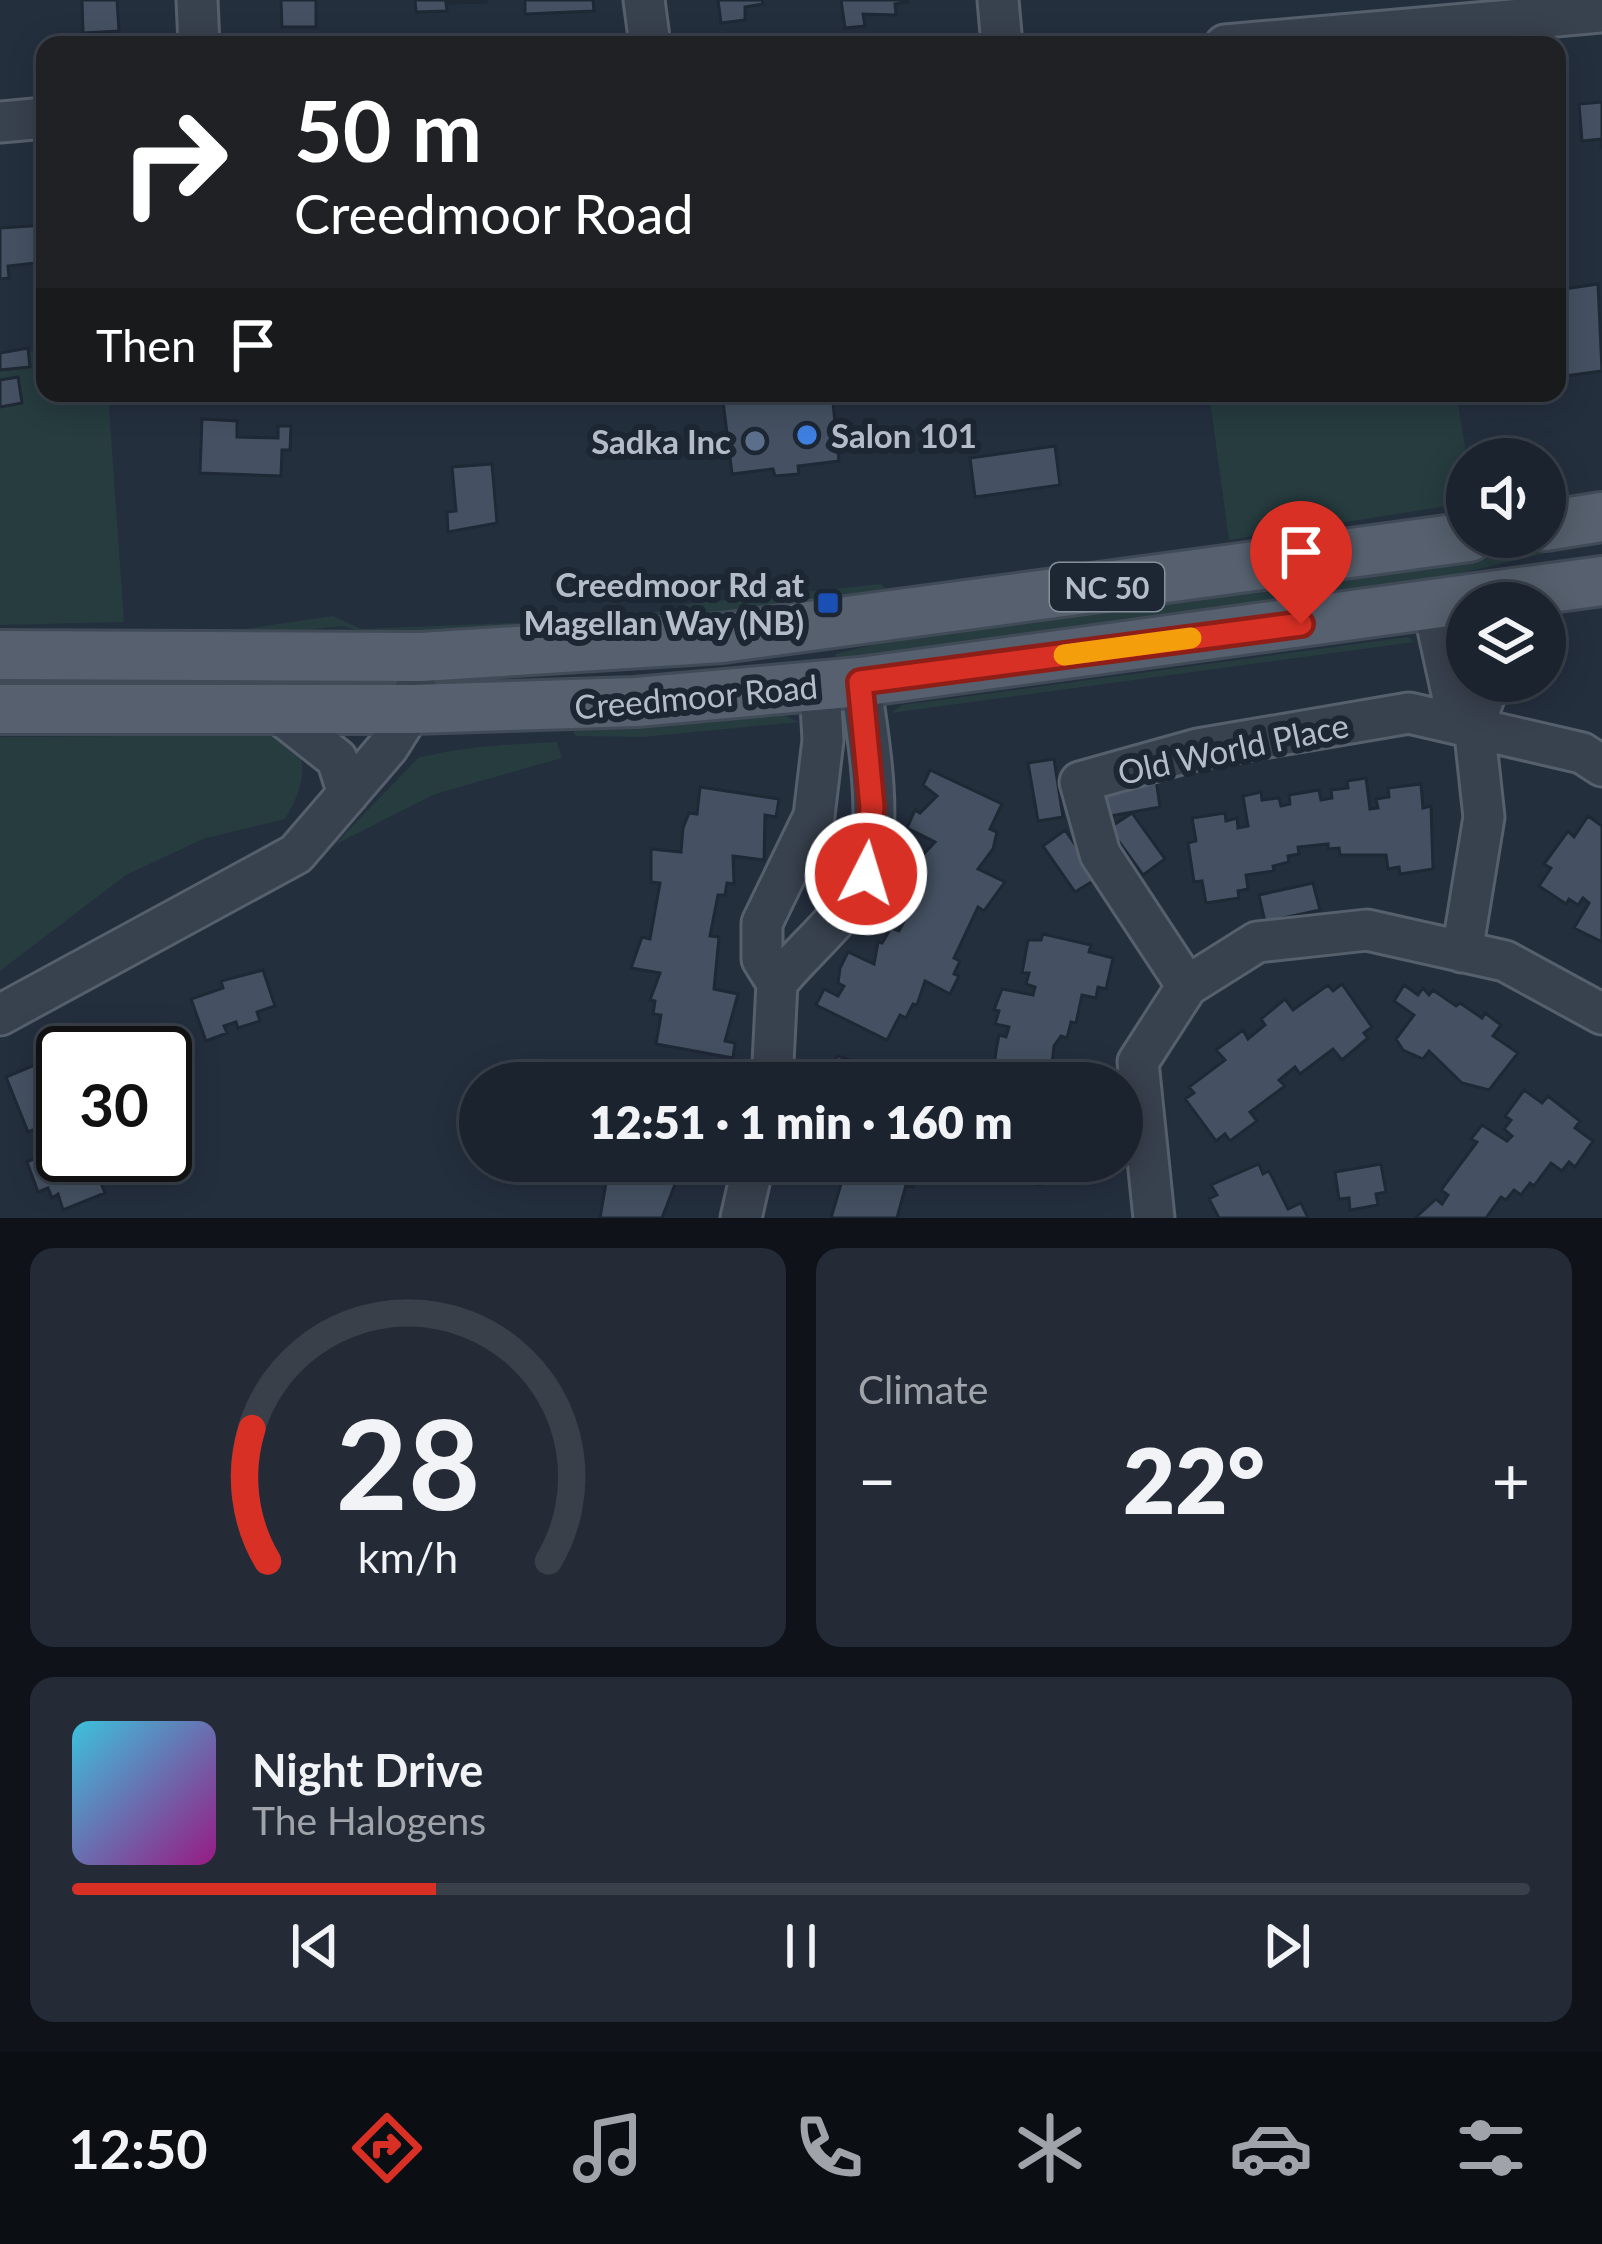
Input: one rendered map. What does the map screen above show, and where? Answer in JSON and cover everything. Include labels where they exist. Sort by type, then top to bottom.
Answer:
[{"type":"main road","points":[[1566,523],[1602,517]]},
{"type":"main road","name":"Creedmoor Road","points":[[0,655],[421,657],[781,631],[1446,540]]},
{"type":"main road","name":"Creedmoor Road","points":[[1566,587],[1602,581]]},
{"type":"main road","name":"Creedmoor Road","points":[[0,709],[553,707],[840,684],[1446,605]]},
{"type":"street","points":[[197,0],[199,36]]},
{"type":"street","points":[[644,0],[649,36]]},
{"type":"street","points":[[998,0],[1001,36]]},
{"type":"street","points":[[1285,36],[1440,13],[1602,12]]},
{"type":"street","points":[[0,122],[36,119]]},
{"type":"street","points":[[1433,606],[1453,698],[1474,725]]},
{"type":"street","points":[[0,1015],[296,854],[412,709],[421,657]]},
{"type":"street","points":[[773,1062],[777,983],[762,959],[762,923],[814,816],[824,740],[840,684]]},
{"type":"street","points":[[777,983],[850,902],[866,874],[872,807],[840,684]]},
{"type":"street","points":[[1462,952],[1484,817],[1474,725],[1482,702]]},
{"type":"street","points":[[271,707],[338,759],[347,794]]},
{"type":"street","name":"Old World Place","points":[[1186,986],[1100,854],[1080,782],[1198,749],[1409,713],[1582,753],[1602,766]]},
{"type":"street","points":[[1154,1218],[1138,1062],[1186,986],[1257,942],[1367,931],[1505,962],[1602,1014]]},
{"type":"street","points":[[741,1218],[749,1182]]},
{"type":"green space","points":[[36,352],[36,402],[109,402],[124,622],[0,625],[0,354]]},
{"type":"green space","points":[[1210,402],[1458,402],[1464,438],[1446,438],[1446,506],[1229,540]]},
{"type":"green space","points":[[1446,553],[1446,558],[1525,558],[1374,594],[837,664],[835,654],[955,625]]},
{"type":"green space","points":[[881,584],[886,589],[872,601],[634,623],[631,618],[687,604]]},
{"type":"green space","points":[[333,616],[361,629],[607,619],[603,624],[374,636],[343,626],[235,637],[233,631]]},
{"type":"green space","points":[[1408,637],[1414,642],[891,713],[902,705]]},
{"type":"green space","points":[[783,715],[799,722],[643,737],[576,736],[573,731]]},
{"type":"green space","points":[[272,735],[287,741],[301,759],[301,783],[285,819],[203,839],[126,875],[0,971],[0,737]]},
{"type":"green space","points":[[557,742],[562,758],[435,794],[334,845],[418,758]]},
{"type":"building","points":[[82,0],[117,0],[119,31],[83,33]]},
{"type":"building","points":[[281,0],[316,0],[316,27],[282,27]]},
{"type":"building","points":[[415,0],[486,2],[446,3],[447,11],[416,12]]},
{"type":"building","points":[[525,0],[593,0],[594,11],[525,14]]},
{"type":"building","points":[[718,0],[762,0],[763,4],[745,7],[745,20],[721,23]]},
{"type":"building","points":[[841,0],[908,2],[895,4],[896,15],[863,14],[865,26],[845,28]]},
{"type":"building","points":[[1602,102],[1601,147],[1601,139],[1582,141],[1579,104]]},
{"type":"building","points":[[36,226],[36,263],[8,266],[9,278],[0,279],[0,228]]},
{"type":"building","points":[[1598,284],[1602,371],[1566,376],[1566,289]]},
{"type":"building","points":[[28,348],[30,367],[0,370],[0,353]]},
{"type":"building","points":[[18,377],[22,403],[0,407],[0,380]]},
{"type":"building","points":[[723,402],[833,402],[839,461],[798,466],[799,474],[775,476],[773,469],[732,474]]},
{"type":"building","points":[[202,419],[237,421],[237,437],[278,438],[278,426],[291,426],[290,450],[282,450],[281,476],[200,473]]},
{"type":"building","points":[[1055,446],[1060,485],[975,497],[970,458]]},
{"type":"building","points":[[492,464],[497,523],[448,532],[447,512],[456,511],[452,467]]},
{"type":"building","points":[[1054,759],[1063,817],[1038,821],[1028,763]]},
{"type":"building","points":[[930,770],[1002,804],[990,829],[997,832],[993,849],[978,869],[1005,882],[984,911],[978,907],[954,958],[960,961],[954,974],[959,976],[950,994],[925,981],[917,1005],[913,1004],[906,1018],[900,1015],[887,1040],[816,1005],[824,989],[838,996],[844,986],[838,983],[840,968],[848,952],[874,964],[878,942],[882,943],[891,928],[899,931],[911,908],[907,906],[923,881],[917,879],[924,862],[919,859],[935,842],[907,828],[915,810],[920,813],[937,796],[923,785]]},
{"type":"building","points":[[1366,778],[1370,809],[1378,808],[1376,799],[1389,797],[1388,788],[1421,784],[1423,808],[1431,806],[1433,869],[1400,874],[1399,867],[1388,869],[1386,855],[1340,855],[1339,848],[1328,849],[1328,844],[1298,847],[1299,854],[1273,866],[1274,871],[1246,875],[1248,889],[1238,891],[1239,898],[1206,903],[1202,881],[1194,882],[1188,843],[1196,841],[1192,818],[1225,813],[1226,821],[1237,818],[1238,828],[1248,826],[1243,796],[1261,792],[1262,800],[1279,798],[1281,806],[1290,804],[1289,795],[1319,790],[1321,800],[1332,798],[1331,790],[1348,788],[1347,781]]},
{"type":"building","points":[[1156,779],[1160,807],[1105,817],[1100,788]]},
{"type":"building","points":[[700,787],[779,799],[776,817],[765,815],[764,860],[733,856],[734,884],[727,883],[725,895],[718,895],[710,936],[719,937],[714,989],[738,994],[725,1041],[735,1043],[733,1058],[656,1044],[661,1015],[653,1014],[655,1001],[650,1000],[660,973],[631,968],[642,937],[650,939],[660,883],[651,882],[651,849],[681,852],[683,828],[689,813],[697,814]]},
{"type":"building","points":[[1132,813],[1165,859],[1143,875],[1109,828]]},
{"type":"building","points":[[1588,816],[1602,826],[1602,942],[1574,928],[1589,903],[1583,898],[1578,905],[1569,899],[1566,904],[1539,886],[1551,868],[1544,864],[1568,831],[1574,837]]},
{"type":"building","points":[[1065,830],[1098,878],[1075,892],[1043,846]]},
{"type":"building","points":[[1313,883],[1320,910],[1265,922],[1259,895]]},
{"type":"building","points":[[1043,934],[1091,945],[1089,952],[1113,958],[1106,989],[1098,987],[1096,998],[1082,995],[1076,1023],[1071,1022],[1067,1038],[1061,1036],[1054,1046],[1052,1062],[995,1062],[999,1035],[1006,1037],[1009,1027],[995,1024],[999,1011],[994,1010],[1002,989],[1033,995],[1035,987],[1026,984],[1029,973],[1022,973],[1028,940],[1041,940]]},
{"type":"building","points":[[263,970],[275,1006],[257,1012],[260,1021],[238,1028],[236,1022],[224,1026],[227,1033],[206,1041],[191,999],[223,988],[221,981]]},
{"type":"building","points":[[1342,984],[1372,1027],[1364,1033],[1368,1038],[1342,1060],[1333,1049],[1300,1074],[1295,1067],[1279,1080],[1285,1086],[1250,1112],[1257,1121],[1230,1141],[1225,1134],[1216,1141],[1185,1099],[1194,1093],[1189,1087],[1225,1060],[1216,1050],[1243,1030],[1248,1039],[1265,1025],[1261,1019],[1285,999],[1293,1010],[1328,985],[1333,991]]},
{"type":"building","points":[[1404,985],[1418,995],[1423,988],[1429,995],[1433,990],[1456,1006],[1460,1003],[1482,1018],[1485,1013],[1501,1025],[1493,1036],[1518,1053],[1489,1090],[1462,1083],[1429,1051],[1423,1059],[1403,1050],[1396,1039],[1414,1015],[1394,1001]]},
{"type":"building","points":[[36,1064],[36,1129],[28,1132],[6,1077]]},
{"type":"building","points":[[1524,1090],[1542,1103],[1548,1096],[1580,1121],[1575,1128],[1593,1141],[1575,1167],[1569,1162],[1562,1171],[1551,1163],[1534,1186],[1530,1183],[1521,1195],[1514,1190],[1506,1200],[1501,1197],[1486,1218],[1415,1218],[1436,1199],[1442,1204],[1448,1195],[1441,1190],[1477,1142],[1471,1139],[1482,1125],[1507,1141],[1512,1136],[1504,1129],[1511,1120],[1505,1116]]},
{"type":"building","points":[[36,1158],[36,1182],[100,1182],[105,1193],[63,1210],[58,1194],[52,1198],[48,1188],[38,1192],[27,1162]]},
{"type":"building","points":[[1259,1164],[1263,1174],[1269,1171],[1288,1209],[1301,1203],[1308,1218],[1219,1218],[1209,1199],[1217,1195],[1211,1185]]},
{"type":"building","points":[[1381,1164],[1386,1192],[1376,1194],[1378,1205],[1350,1210],[1349,1198],[1339,1199],[1335,1172]]},
{"type":"building","points":[[606,1182],[676,1182],[662,1218],[600,1218]]},
{"type":"building","points":[[842,1182],[916,1182],[913,1187],[906,1185],[897,1218],[831,1218]]},
{"type":"slow traffic","points":[[1064,655],[1191,638]]},
{"type":"place","name":"Salon 101","points":[[807,435]]},
{"type":"place","name":"Sadka Inc","points":[[755,441]]},
{"type":"place","name":"Creedmoor Rd at Magellan Way (NB)","points":[[828,603]]},
{"type":"route","points":[[866,874],[872,807],[860,682],[1301,624]]}]
